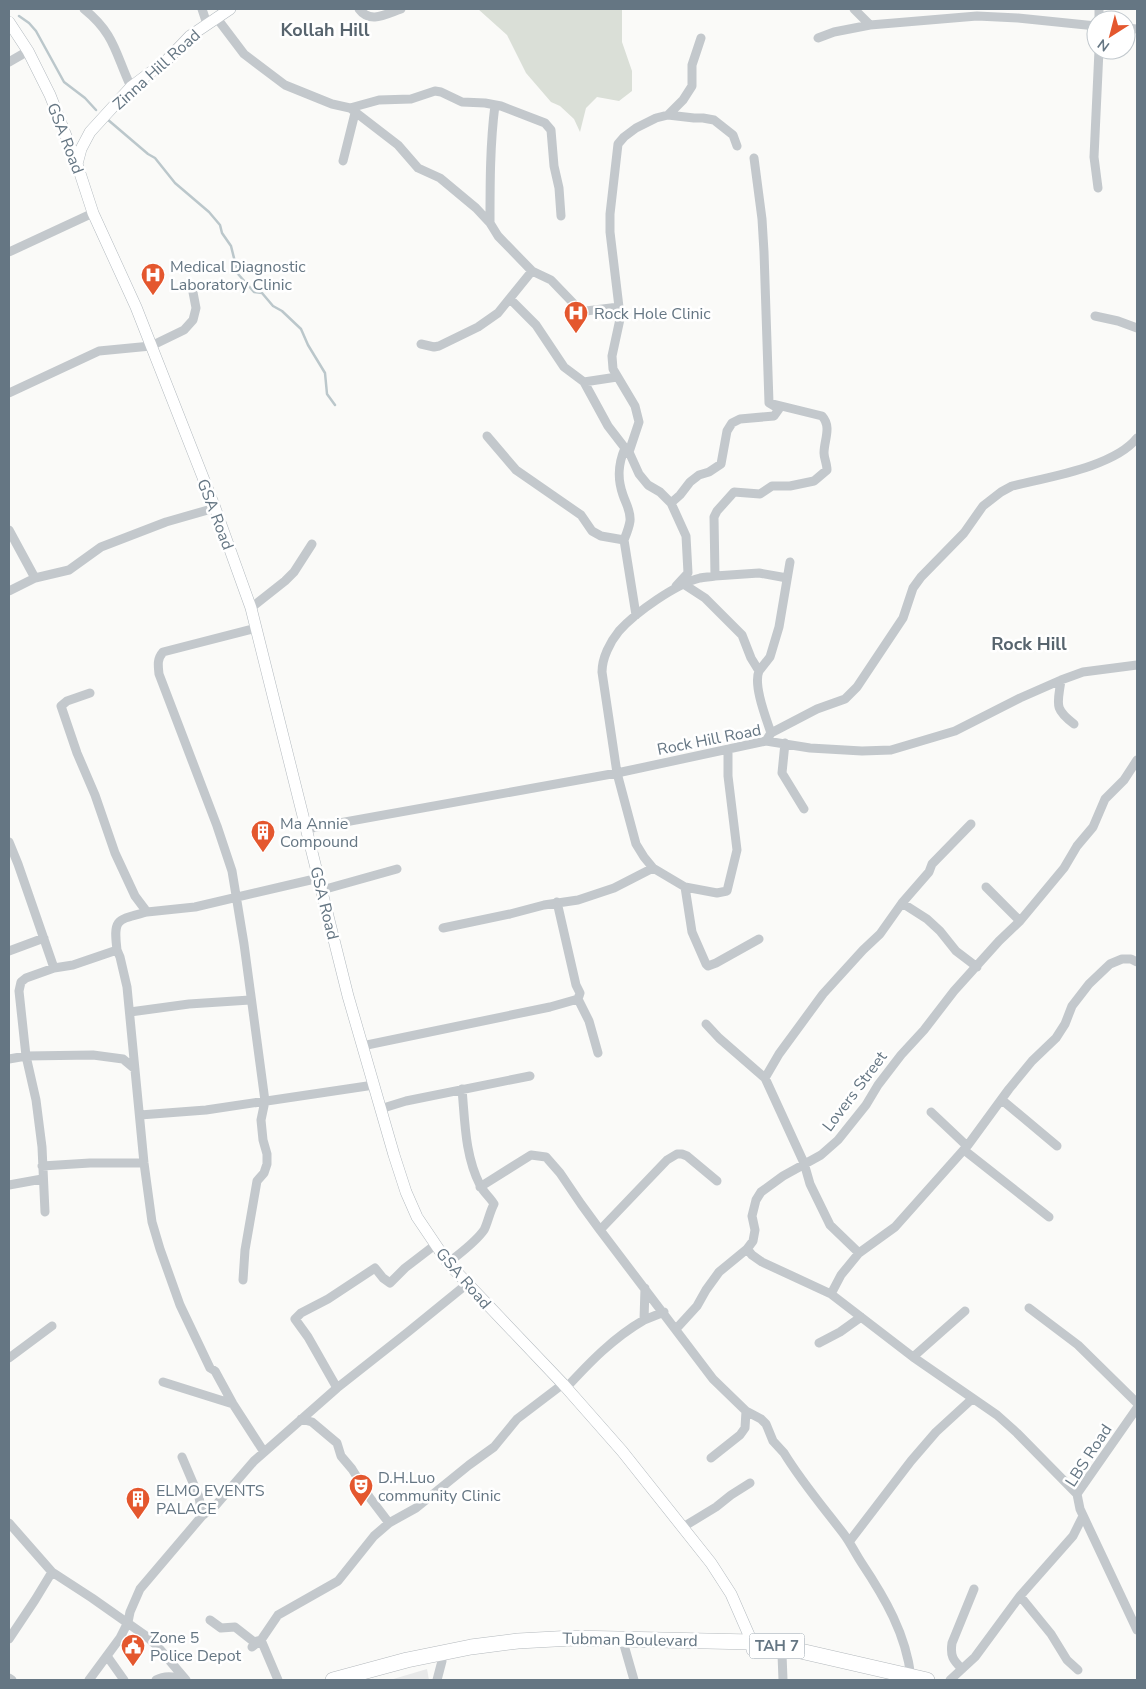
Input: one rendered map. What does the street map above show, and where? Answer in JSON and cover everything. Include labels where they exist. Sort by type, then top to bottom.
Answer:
[{"type":"highway","name":"Tubman Boulevard","points":[[333,1680],[441,1652],[518,1641],[573,1638],[783,1647],[904,1679]]},
{"type":"highway","name":"Tubman Boulevard","points":[[365,1680],[442,1661],[519,1650],[624,1645],[752,1646],[904,1679],[927,1680]]},
{"type":"street","points":[[84,9],[108,33],[131,87]]},
{"type":"street","points":[[202,9],[244,54],[285,85],[352,111],[398,145],[418,168],[440,178],[476,208],[490,223],[498,236],[532,271],[552,280],[577,307],[582,310],[619,307]]},
{"type":"street","name":"Zinna Hill Road","points":[[77,164],[81,148],[90,132],[131,87],[166,60],[190,36],[230,9]]},
{"type":"street","points":[[358,9],[367,16],[374,18],[401,9]]},
{"type":"street","points":[[854,9],[870,25]]},
{"type":"street","points":[[818,38],[834,32],[870,25],[977,16],[1086,25]]},
{"type":"street","name":"GSA Road","points":[[9,22],[28,51],[50,95],[77,164],[93,213],[136,307],[215,508],[251,608],[362,1046],[406,1192],[417,1217],[448,1263],[622,1450],[711,1562],[731,1594],[752,1646]]},
{"type":"street","points":[[636,615],[624,540],[630,521],[628,506],[623,496],[618,474],[620,460],[627,450],[639,422],[635,406],[612,369],[612,356],[620,319],[610,232],[610,214],[618,144],[636,128],[668,114],[683,100],[692,86],[692,66],[701,38]]},
{"type":"street","points":[[9,62],[28,51]]},
{"type":"street","points":[[1098,188],[1094,157],[1099,60]]},
{"type":"street","points":[[352,111],[379,100],[411,100],[435,91],[462,102],[495,105],[545,123],[551,130],[561,216]]},
{"type":"street","points":[[490,223],[492,156],[490,142],[495,105]]},
{"type":"street","points":[[343,161],[352,111]]},
{"type":"street","points":[[668,114],[714,120],[733,135],[737,146]]},
{"type":"street","points":[[754,158],[762,219],[769,403]]},
{"type":"street","points":[[9,252],[93,213]]},
{"type":"street","points":[[421,344],[434,347],[478,327],[498,313],[532,271]]},
{"type":"street","points":[[9,393],[98,351],[151,346],[184,330],[193,320],[196,308],[192,287]]},
{"type":"street","points":[[510,299],[536,325],[564,367],[584,382],[608,426],[627,450],[639,474],[648,485],[660,492],[671,503],[686,536],[688,573],[672,590],[636,615],[618,631],[602,662],[617,772],[636,844],[653,868],[685,888],[717,893],[727,891],[737,850],[728,776],[728,750]]},
{"type":"street","points":[[1094,316],[1118,321],[1137,328]]},
{"type":"street","points":[[584,382],[617,377]]},
{"type":"street","points":[[671,503],[690,482],[699,475],[710,472],[721,464],[727,431],[732,423],[740,419],[774,416],[779,409],[769,403]]},
{"type":"street","points":[[715,576],[714,517],[729,496],[734,492],[760,494],[772,486],[803,484],[820,477],[827,470],[824,454],[828,424],[822,416],[769,403]]},
{"type":"street","points":[[486,436],[516,470],[581,515],[592,531],[610,539],[624,540]]},
{"type":"street","points":[[790,562],[779,626],[770,657],[757,675],[768,737],[817,709],[845,699],[857,687],[903,618],[913,588],[921,577],[964,533],[983,506],[1012,486],[1104,462],[1122,451],[1137,438]]},
{"type":"street","points":[[9,591],[35,578],[69,570],[100,547],[166,522],[215,508]]},
{"type":"street","points":[[9,530],[35,578]]},
{"type":"street","points":[[251,608],[294,572],[312,544]]},
{"type":"street","points":[[672,590],[699,578],[715,576],[759,573],[787,578]]},
{"type":"street","points":[[685,585],[705,598],[742,635],[751,658],[759,670]]},
{"type":"street","points":[[243,1280],[245,1250],[257,1181],[264,1173],[267,1164],[261,1120],[264,1101],[244,944],[232,871],[225,848],[159,674],[158,664],[159,656],[163,652],[256,628]]},
{"type":"street","name":"Rock Hill Road","points":[[306,829],[728,750],[768,737],[810,748],[862,751],[891,750],[955,731],[1028,694],[1083,672],[1137,665]]},
{"type":"street","points":[[1061,680],[1058,706],[1060,712],[1074,724]]},
{"type":"street","points":[[90,693],[67,701],[61,706],[77,754],[95,795],[115,853],[135,896],[147,912]]},
{"type":"street","points":[[785,743],[782,773],[804,808]]},
{"type":"street","name":"Lovers Street","points":[[747,1249],[753,1241],[755,1230],[752,1216],[756,1200],[761,1192],[770,1184],[804,1163],[821,1155],[838,1140],[866,1105],[878,1085],[901,1055],[924,1030],[954,991],[999,941],[1020,921],[1064,868],[1077,846],[1093,827],[1106,799],[1124,780],[1137,760]]},
{"type":"street","points":[[765,1078],[779,1054],[823,994],[880,934],[902,903],[929,872],[932,864],[971,824]]},
{"type":"street","points":[[9,842],[54,968]]},
{"type":"street","points":[[443,928],[557,902],[572,902],[614,888],[653,868]]},
{"type":"street","points":[[322,890],[397,869]]},
{"type":"street","points":[[264,1452],[233,1404],[215,1371],[210,1368],[180,1305],[152,1222],[144,1163],[127,987],[115,935],[118,921],[124,918],[147,912],[195,907],[318,878]]},
{"type":"street","points":[[986,887],[1020,921]]},
{"type":"street","points":[[685,888],[692,932],[708,966],[759,939]]},
{"type":"street","points":[[557,902],[576,985],[580,994],[578,999],[590,1021],[598,1053]]},
{"type":"street","points":[[902,903],[927,919],[940,931],[956,951],[977,967]]},
{"type":"street","points":[[9,951],[44,938]]},
{"type":"street","points":[[45,1212],[42,1147],[36,1100],[26,1056],[19,990],[21,982],[26,978],[54,968],[73,965],[117,950]]},
{"type":"street","points":[[831,1294],[842,1275],[859,1253],[895,1227],[966,1148],[1032,1061],[1056,1038],[1065,1024],[1072,1006],[1099,973],[1110,964],[1122,959],[1137,962]]},
{"type":"street","points":[[362,1046],[550,1007],[578,999]]},
{"type":"street","points":[[130,1012],[188,1004],[250,1000]]},
{"type":"street","points":[[706,1024],[719,1038],[765,1078],[804,1163],[810,1184],[830,1225],[859,1253]]},
{"type":"street","points":[[9,1059],[26,1056],[93,1055],[123,1059],[133,1055]]},
{"type":"street","points":[[123,1059],[135,1069]]},
{"type":"street","points":[[380,1108],[530,1076]]},
{"type":"street","points":[[140,1115],[206,1110],[374,1085]]},
{"type":"street","points":[[448,1263],[484,1229],[488,1214],[494,1204],[490,1196],[480,1187],[467,1146],[462,1089]]},
{"type":"street","points":[[1002,1100],[1057,1146]]},
{"type":"street","points":[[931,1112],[966,1148],[1049,1216]]},
{"type":"street","points":[[600,1230],[654,1172],[677,1154],[687,1156],[717,1181]]},
{"type":"street","points":[[480,1187],[531,1155],[546,1158],[560,1173],[600,1230],[713,1379],[746,1410],[756,1415],[766,1424],[777,1447],[784,1453],[849,1542],[898,1625],[909,1659],[904,1679]]},
{"type":"street","points":[[42,1166],[90,1163],[144,1163]]},
{"type":"street","points":[[9,1185],[42,1179]]},
{"type":"street","points":[[336,1388],[308,1337],[295,1319],[301,1313],[328,1299],[375,1268],[390,1283],[404,1268],[435,1245]]},
{"type":"street","points":[[676,1329],[696,1306],[720,1272],[747,1249],[762,1262],[831,1294],[912,1357],[996,1415],[1077,1494]]},
{"type":"street","points":[[89,1680],[120,1638],[140,1589],[202,1516],[216,1505],[264,1452],[300,1419],[467,1284]]},
{"type":"street","points":[[644,1320],[645,1288]]},
{"type":"street","points":[[1029,1308],[1078,1345],[1137,1403]]},
{"type":"street","points":[[912,1357],[965,1311]]},
{"type":"street","points":[[252,1648],[261,1640],[278,1615],[338,1581],[374,1536],[389,1523],[416,1508],[494,1447],[517,1419],[564,1386],[624,1332],[644,1320],[664,1312]]},
{"type":"street","points":[[818,1343],[840,1332],[861,1317]]},
{"type":"street","points":[[9,1358],[52,1326]]},
{"type":"street","points":[[163,1382],[233,1404]]},
{"type":"street","points":[[849,1542],[936,1432],[972,1399]]},
{"type":"street","name":"LBS Road","points":[[1137,1408],[1077,1494],[1083,1516],[1137,1630]]},
{"type":"street","points":[[711,1458],[740,1435],[745,1428],[746,1410]]},
{"type":"street","points":[[300,1419],[312,1422],[337,1443],[340,1456],[352,1469],[370,1498],[389,1523]]},
{"type":"street","points":[[182,1457],[199,1497],[202,1516]]},
{"type":"street","points":[[683,1527],[716,1507],[750,1482]]},
{"type":"street","points":[[950,1680],[975,1657],[1020,1596],[1073,1536],[1083,1516]]},
{"type":"street","points":[[9,1523],[52,1572],[128,1622],[158,1647],[185,1680]]},
{"type":"street","points":[[9,1639],[36,1600],[52,1572]]},
{"type":"street","points":[[962,1669],[952,1658],[950,1652],[974,1589]]},
{"type":"street","points":[[1020,1596],[1051,1634],[1067,1660],[1078,1670]]},
{"type":"street","points":[[210,1620],[221,1628],[235,1627],[254,1642],[261,1640]]},
{"type":"street","points":[[261,1640],[278,1680]]},
{"type":"street","points":[[624,1645],[634,1680]]},
{"type":"street","points":[[782,1654],[782,1680]]},
{"type":"street","points":[[107,1656],[124,1680]]},
{"type":"street","points":[[437,1680],[442,1661]]},
{"type":"street","points":[[156,1680],[171,1676],[185,1680]]},
{"type":"shaded area","points":[[478,9],[622,9],[622,42],[632,71],[632,91],[619,101],[597,97],[586,108],[580,132],[574,119],[560,106],[551,102],[526,73],[507,35]]},
{"type":"shaded area","points":[[427,1669],[429,1680],[390,1680]]},
{"type":"waterway","points":[[19,16],[36,31],[64,82],[85,98],[96,110]]},
{"type":"waterway","points":[[107,119],[155,158],[175,183],[209,212],[220,225],[222,233],[231,246],[238,274],[254,292],[262,293],[273,306],[282,311],[301,329],[308,345],[325,373],[327,394],[335,405]]},
{"type":"place","name":"Medical Diagnostic Laboratory Clinic","points":[[153,296]]},
{"type":"place","name":"Rock Hole Clinic","points":[[576,334]]},
{"type":"place","name":"Ma Annie Compound","points":[[263,853]]},
{"type":"place","name":"D.H.Luo community Clinic","points":[[361,1507]]},
{"type":"place","name":"ELMO EVENTS PALACE","points":[[138,1520]]},
{"type":"place","name":"Zone 5 Police Depot","points":[[133,1667]]},
{"type":"district","name":"Kollah Hill","points":[[325,30]]},
{"type":"district","name":"Rock Hill","points":[[1029,644]]}]
